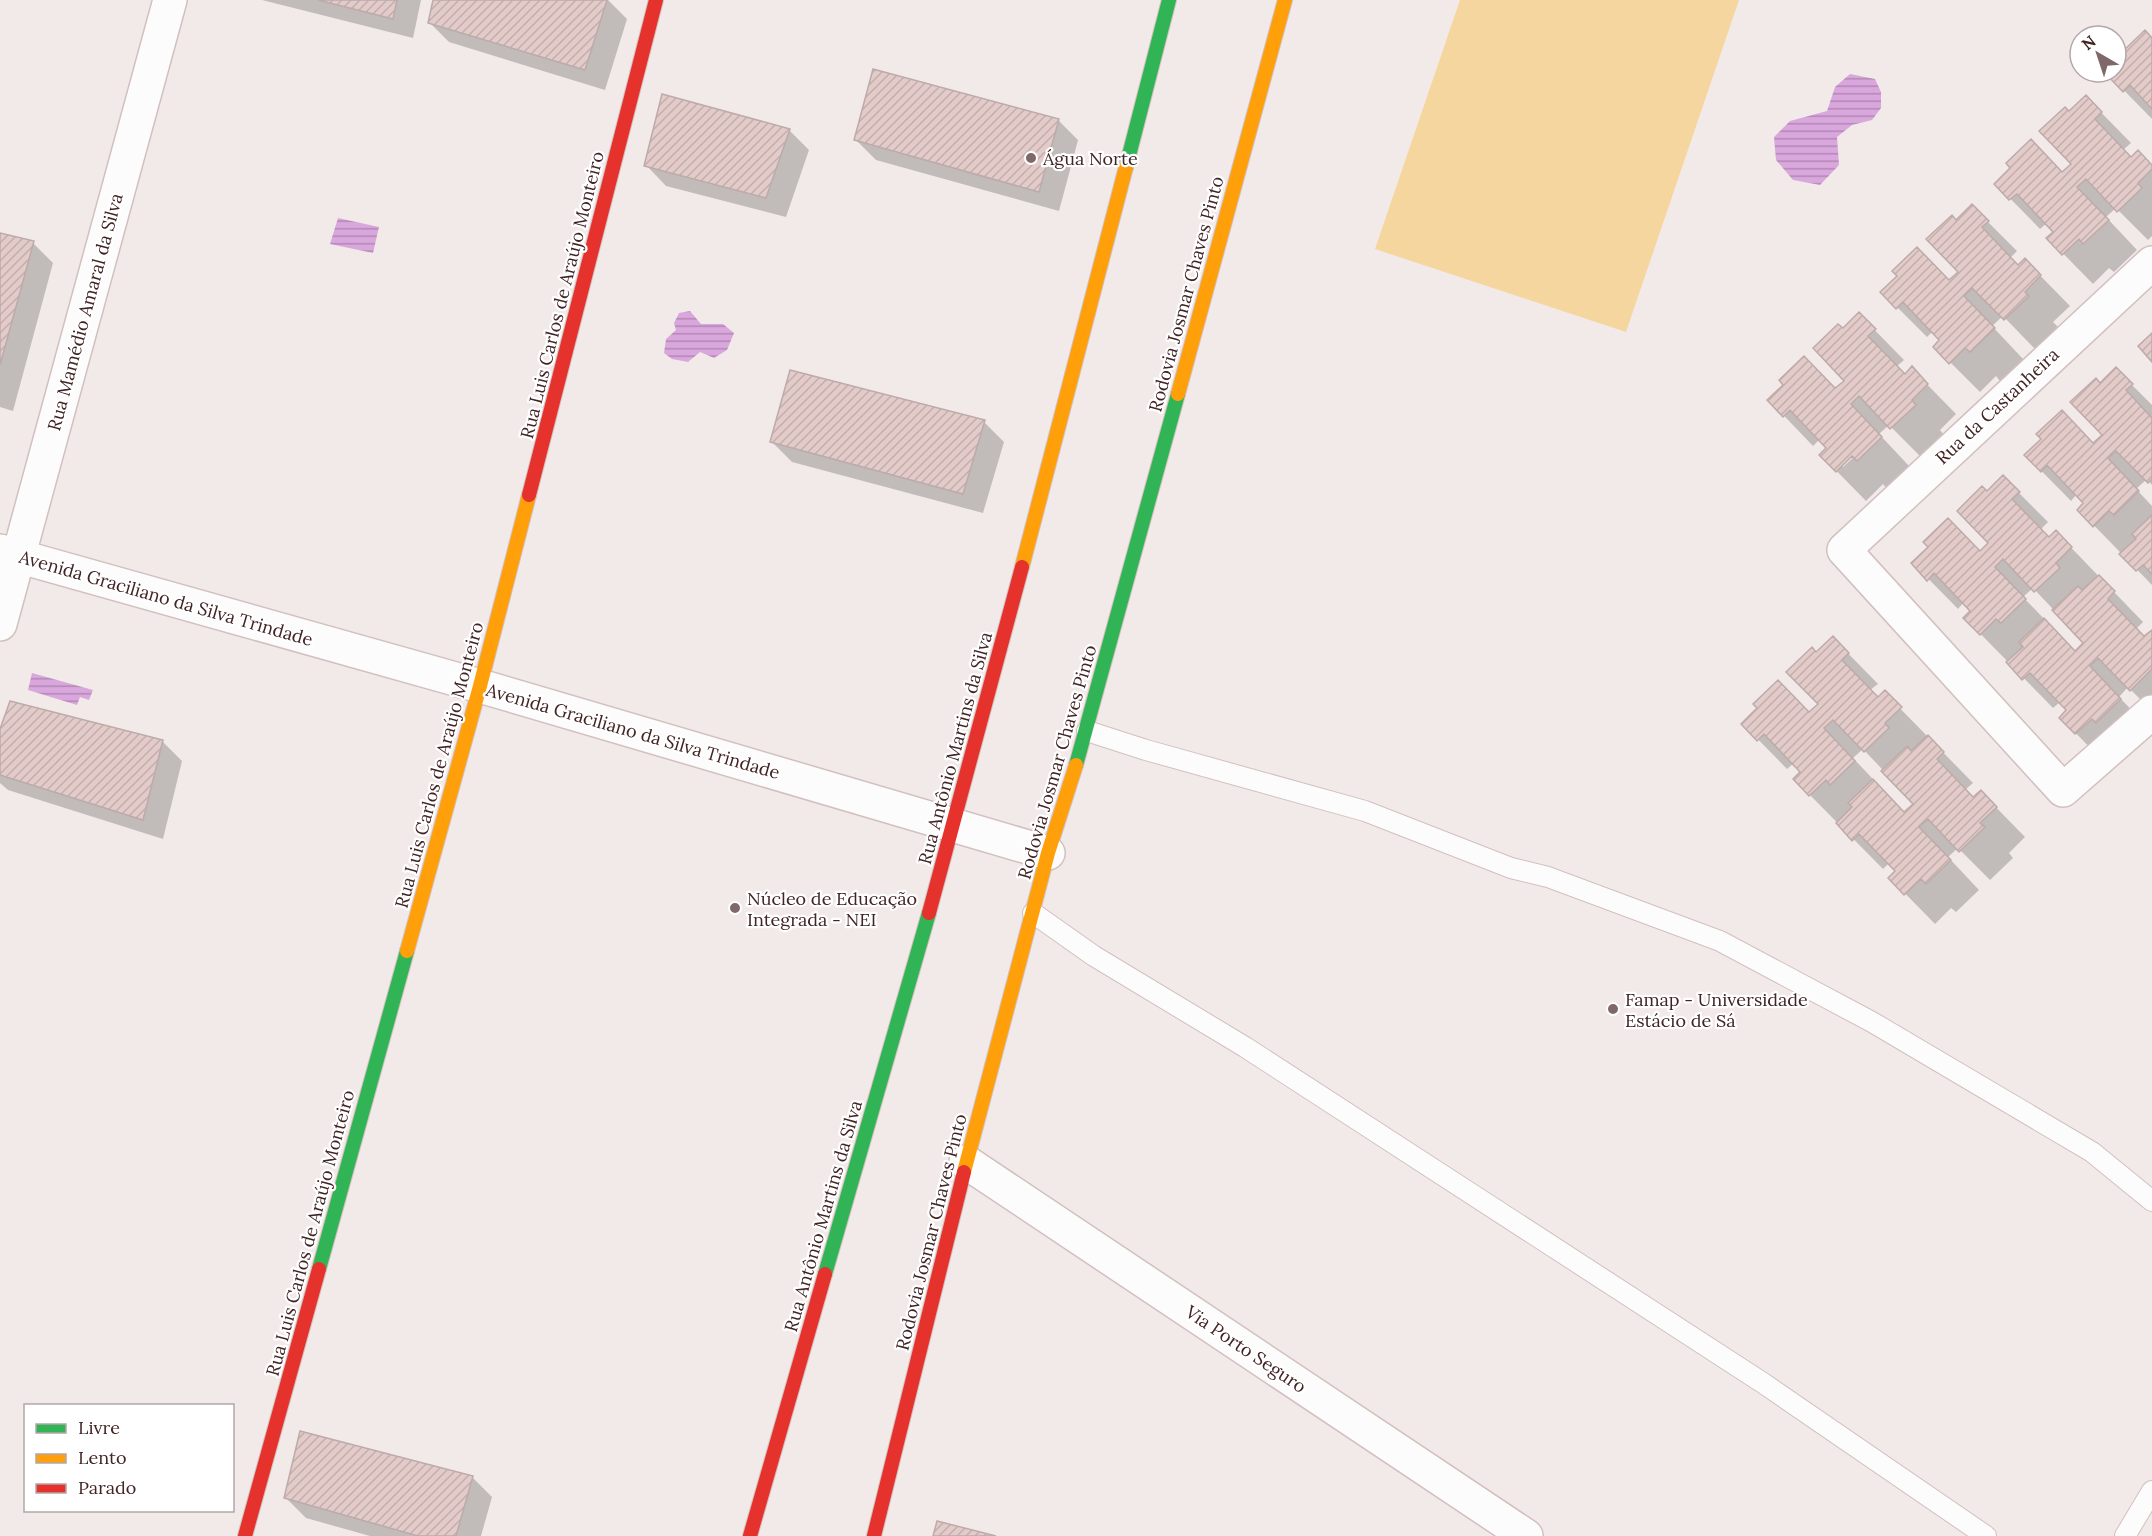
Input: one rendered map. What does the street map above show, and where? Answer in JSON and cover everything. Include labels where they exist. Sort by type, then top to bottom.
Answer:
[{"type":"street","name":"Rua Mamédio Amaral da Silva","points":[[0,624],[9,554],[170,0]]},
{"type":"street","name":"Rua Luis Carlos de Araújo Monteiro","points":[[245,1536],[480,686],[656,0]]},
{"type":"street","name":"Rua Antônio Martins da Silva","points":[[750,1536],[955,824],[1169,0]]},
{"type":"street","name":"Rodovia Josmar Chaves Pinto","points":[[874,1536],[966,1162],[1048,853],[1087,731],[1285,0]]},
{"type":"street","name":"Rua da Castanheira","points":[[2152,262],[1844,550],[2063,790],[2152,712]]},
{"type":"street","name":"Avenida Graciliano da Silva Trindade","points":[[9,554],[480,686],[1048,853]]},
{"type":"street","name":"Via Porto Seguro","points":[[966,1162],[1526,1536]]},
{"type":"lane","points":[[1087,731],[1146,750],[1355,808],[1511,868],[1548,877],[1720,940],[1872,1022],[2092,1152],[2152,1201]]},
{"type":"lane","points":[[1033,913],[1094,956],[1245,1047],[1763,1383],[1986,1536]]},
{"type":"lane","points":[[2125,1536],[2152,1491]]},
{"type":"shaded area","points":[[1460,0],[1739,0],[1626,332],[1375,249]]},
{"type":"shaded area","points":[[1850,74],[1875,79],[1881,92],[1881,108],[1872,120],[1852,125],[1837,137],[1839,165],[1820,185],[1793,180],[1776,160],[1774,137],[1790,121],[1827,111],[1835,87]]},
{"type":"shaded area","points":[[338,218],[379,227],[373,253],[330,244]]},
{"type":"shaded area","points":[[690,311],[701,324],[723,324],[734,333],[727,350],[714,358],[700,352],[688,362],[672,359],[664,353],[666,339],[676,330],[674,323],[679,313]]},
{"type":"shaded area","points":[[32,673],[93,690],[89,700],[80,697],[77,705],[28,690]]},
{"type":"building","points":[[318,0],[397,0],[393,19]]},
{"type":"building","points":[[433,0],[607,0],[585,70],[428,23]]},
{"type":"building","points":[[2145,30],[2152,38],[2152,109],[2130,85],[2123,92],[2115,84],[2128,84],[2128,46]]},
{"type":"building","points":[[873,69],[1059,119],[1039,192],[854,140]]},
{"type":"building","points":[[662,94],[790,129],[766,198],[644,166]]},
{"type":"building","points":[[2086,95],[2102,112],[2095,119],[2131,157],[2138,150],[2152,165],[2152,169],[2138,183],[2142,188],[2117,212],[2086,179],[2077,187],[2109,220],[2083,244],[2079,239],[2062,255],[2046,238],[2053,232],[2017,194],[2009,200],[1994,184],[2010,168],[2006,163],[2031,139],[2062,172],[2071,164],[2039,131],[2065,107],[2069,111]]},
{"type":"building","points":[[1972,204],[1989,221],[1982,227],[2018,265],[2025,258],[2041,275],[2025,292],[2029,296],[2004,320],[1972,288],[1964,296],[1995,328],[1970,352],[1965,348],[1949,364],[1933,347],[1939,340],[1903,302],[1896,309],[1880,292],[1897,276],[1892,271],[1917,247],[1949,280],[1958,272],[1926,239],[1952,215],[1956,220]]},
{"type":"building","points":[[0,233],[34,241],[0,365]]},
{"type":"building","points":[[1859,312],[1876,329],[1868,336],[1905,374],[1912,366],[1928,384],[1912,400],[1916,405],[1890,429],[1859,396],[1851,404],[1882,437],[1857,461],[1852,456],[1836,472],[1819,455],[1826,448],[1790,410],[1783,417],[1767,400],[1783,385],[1779,380],[1804,356],[1835,388],[1844,381],[1813,348],[1838,324],[1843,328]]},
{"type":"building","points":[[2152,333],[2152,362],[2138,346]]},
{"type":"building","points":[[2116,367],[2133,384],[2126,390],[2152,418],[2152,479],[2148,483],[2116,451],[2108,458],[2139,491],[2114,515],[2109,511],[2093,527],[2077,510],[2083,503],[2047,465],[2041,472],[2024,455],[2041,439],[2036,434],[2062,410],[2093,443],[2102,435],[2070,402],[2096,378],[2100,383]]},
{"type":"building","points":[[790,370],[985,420],[963,494],[770,442]]},
{"type":"building","points":[[2003,475],[2020,492],[2012,499],[2049,537],[2056,530],[2072,547],[2056,563],[2060,568],[2034,592],[2003,559],[1995,567],[2026,599],[2001,623],[1996,619],[1980,635],[1963,618],[1970,611],[1934,573],[1927,581],[1911,563],[1928,547],[1923,542],[1948,518],[1980,551],[1988,543],[1957,511],[1982,486],[1987,491]]},
{"type":"building","points":[[2152,515],[2152,574],[2143,565],[2136,571],[2119,554],[2136,539],[2132,534]]},
{"type":"building","points":[[2099,575],[2115,591],[2108,599],[2144,636],[2152,630],[2152,669],[2130,691],[2098,658],[2090,666],[2121,699],[2096,723],[2092,719],[2075,734],[2059,718],[2066,710],[2030,673],[2022,680],[2006,662],[2023,647],[2019,642],[2044,618],[2075,651],[2083,643],[2052,610],[2078,586],[2082,590]]},
{"type":"building","points":[[1833,636],[1849,653],[1842,660],[1878,697],[1885,690],[1902,707],[1885,723],[1889,728],[1864,752],[1833,720],[1824,728],[1855,761],[1830,785],[1826,780],[1809,796],[1793,779],[1800,772],[1764,734],[1757,741],[1741,724],[1757,708],[1753,704],[1778,680],[1809,712],[1818,704],[1786,672],[1812,647],[1816,652]]},
{"type":"building","points":[[10,701],[163,740],[143,820],[0,775],[0,729]]},
{"type":"building","points":[[1928,735],[1944,752],[1937,759],[1973,797],[1981,790],[1997,807],[1980,823],[1985,827],[1959,852],[1928,819],[1919,827],[1951,860],[1926,884],[1921,879],[1904,895],[1888,878],[1895,871],[1859,834],[1852,841],[1836,823],[1852,807],[1848,803],[1873,779],[1904,812],[1913,804],[1881,771],[1907,746],[1911,751]]},
{"type":"building","points":[[300,1431],[473,1476],[456,1536],[418,1536],[284,1498]]},
{"type":"building","points":[[937,1521],[996,1536],[933,1536]]},
{"type":"traffic: fast","points":[[1126,167],[1169,0]]},
{"type":"traffic: fast","points":[[1076,765],[1178,394]]},
{"type":"traffic: fast","points":[[825,1274],[929,913]]},
{"type":"traffic: fast","points":[[319,1269],[407,951]]},
{"type":"traffic: slow","points":[[1178,394],[1285,0]]},
{"type":"traffic: slow","points":[[1022,567],[1126,167]]},
{"type":"traffic: slow","points":[[407,951],[480,686],[529,495]]},
{"type":"traffic: slow","points":[[964,1172],[1048,853],[1076,765]]},
{"type":"traffic: jam","points":[[529,495],[656,0]]},
{"type":"traffic: jam","points":[[929,913],[1022,567]]},
{"type":"traffic: jam","points":[[874,1536],[964,1172]]},
{"type":"traffic: jam","points":[[245,1536],[319,1269]]},
{"type":"traffic: jam","points":[[750,1536],[825,1274]]},
{"type":"place","name":"Água Norte","points":[[1031,158]]},
{"type":"place","name":"Núcleo de Educação Integrada - NEI","points":[[735,908]]},
{"type":"place","name":"Famap - Universidade Estácio de Sá","points":[[1613,1009]]}]
